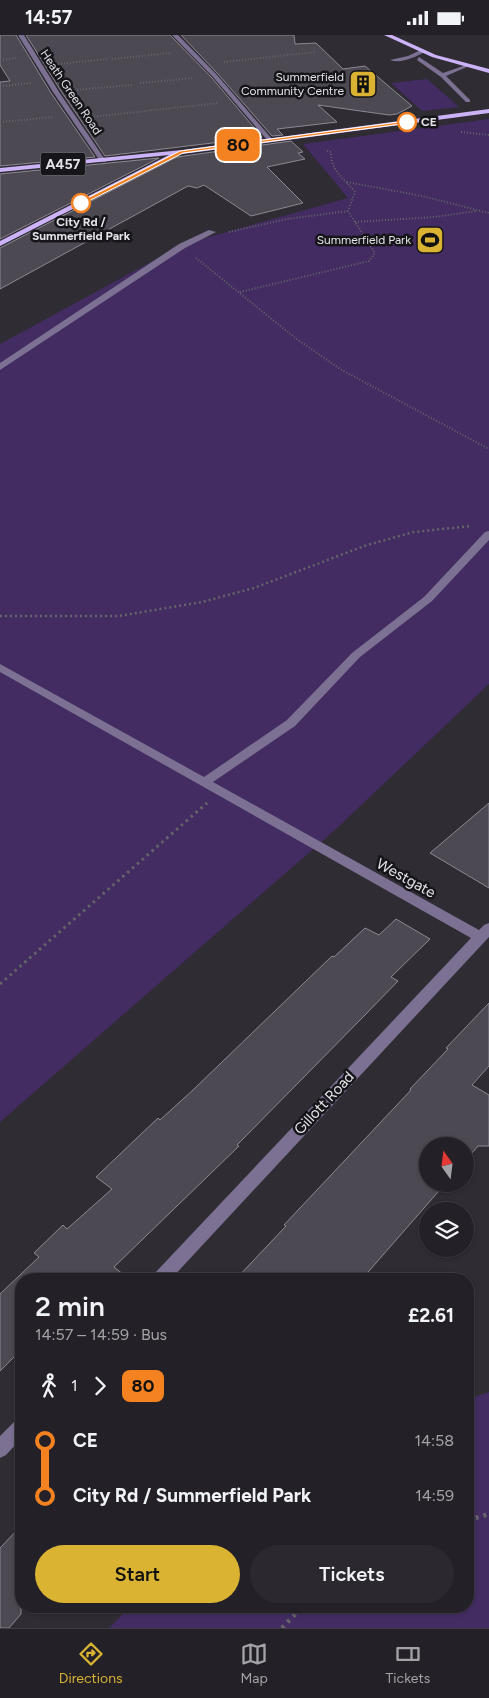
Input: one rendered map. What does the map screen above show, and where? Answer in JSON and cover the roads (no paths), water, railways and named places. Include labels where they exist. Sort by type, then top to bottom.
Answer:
[{"type":"main road","points":[[387,35],[423,51],[489,71]]},
{"type":"main road","name":"A457","points":[[0,170],[103,161],[129,164],[182,152],[489,111]]},
{"type":"main road","points":[[0,244],[182,152]]},
{"type":"main road","points":[[126,180],[129,164]]},
{"type":"street","name":"Heath Green Road","points":[[20,35],[103,161]]},
{"type":"street","points":[[175,35],[215,76],[270,141]]},
{"type":"street","points":[[393,60],[409,58],[423,51]]},
{"type":"street","points":[[420,59],[443,76],[468,101]]},
{"type":"street","points":[[443,76],[444,73],[467,65]]},
{"type":"street","points":[[0,367],[182,246],[212,232]]},
{"type":"street","points":[[206,782],[291,723],[356,655],[428,599],[489,534]]},
{"type":"street","name":"Westgate","points":[[0,667],[206,782],[316,847],[484,933]]},
{"type":"street","name":"Gillott Road","points":[[166,1273],[484,933]]},
{"type":"street","points":[[0,1449],[15,1433]]},
{"type":"place","name":"Summerfield Community Centre","points":[[363,84]]},
{"type":"place","name":"CE","points":[[407,122]]},
{"type":"place","name":"City Rd / Summerfield Park","points":[[81,203]]},
{"type":"place","name":"Summerfield Park","points":[[430,240]]}]
